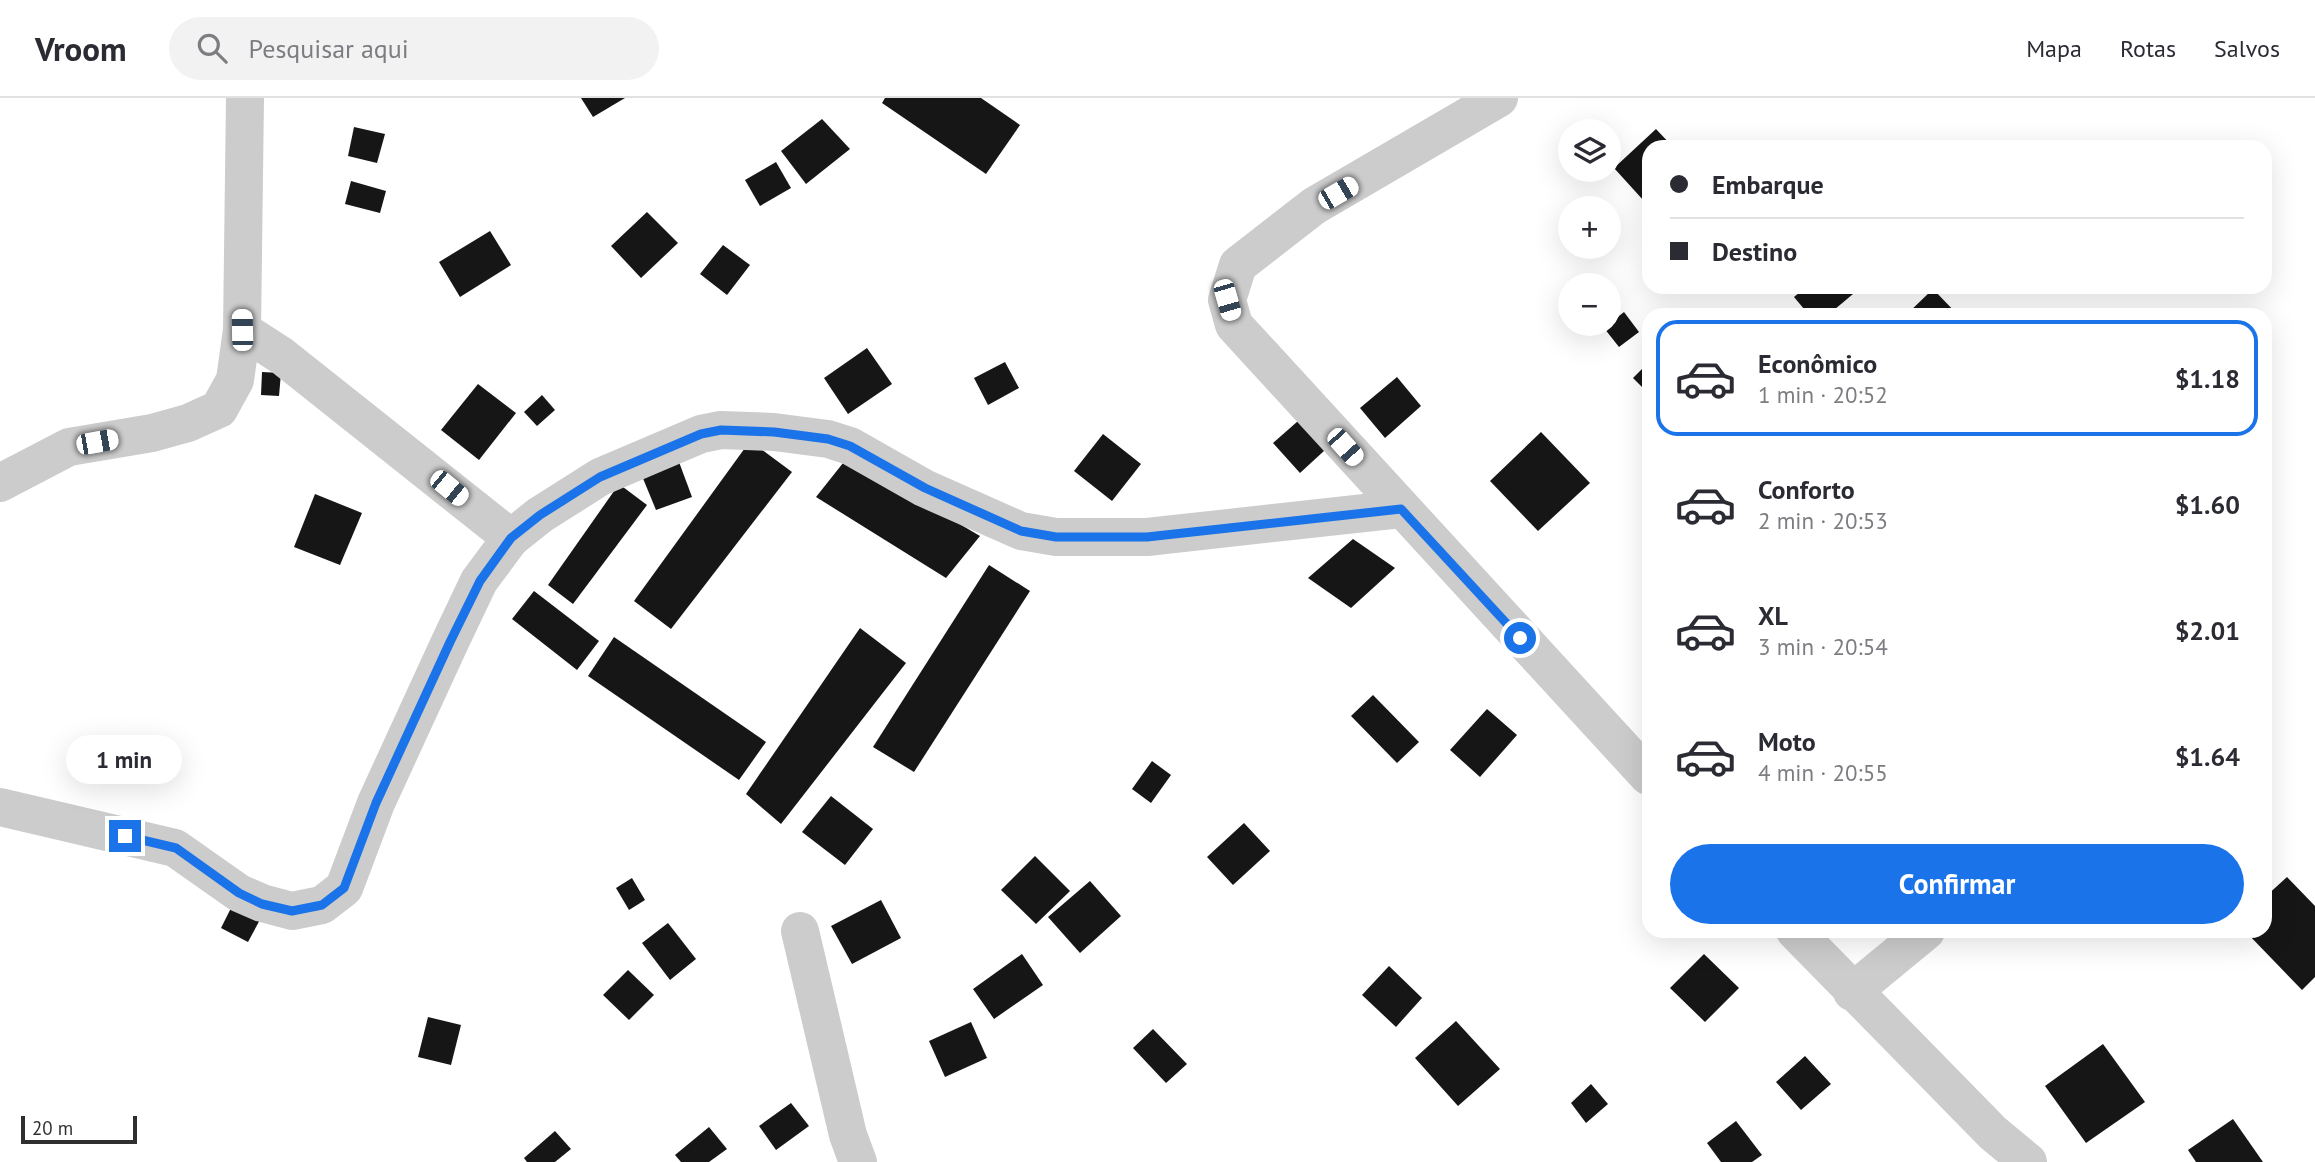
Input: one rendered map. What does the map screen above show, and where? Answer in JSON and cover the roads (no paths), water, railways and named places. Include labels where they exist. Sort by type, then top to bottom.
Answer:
[{"type":"street","points":[[0,483],[69,447],[152,433],[188,423],[219,409],[235,380],[242,330],[245,98]]},
{"type":"street","points":[[1500,98],[1314,206],[1238,265],[1227,300],[1234,325],[1642,769]]},
{"type":"street","points":[[242,330],[282,356],[511,538]]},
{"type":"street","points":[[0,807],[176,848],[239,893],[262,904],[292,911],[322,905],[344,888],[376,803],[450,642],[480,581],[511,538],[540,515],[600,477],[701,434],[721,430],[774,432],[828,439],[850,446],[925,488],[1021,531],[1056,537],[1147,537],[1401,509]]},
{"type":"street","points":[[800,931],[845,1122],[858,1162]]},
{"type":"street","points":[[1802,938],[1993,1133],[2028,1162]]},
{"type":"street","points":[[1852,992],[1918,938]]}]
